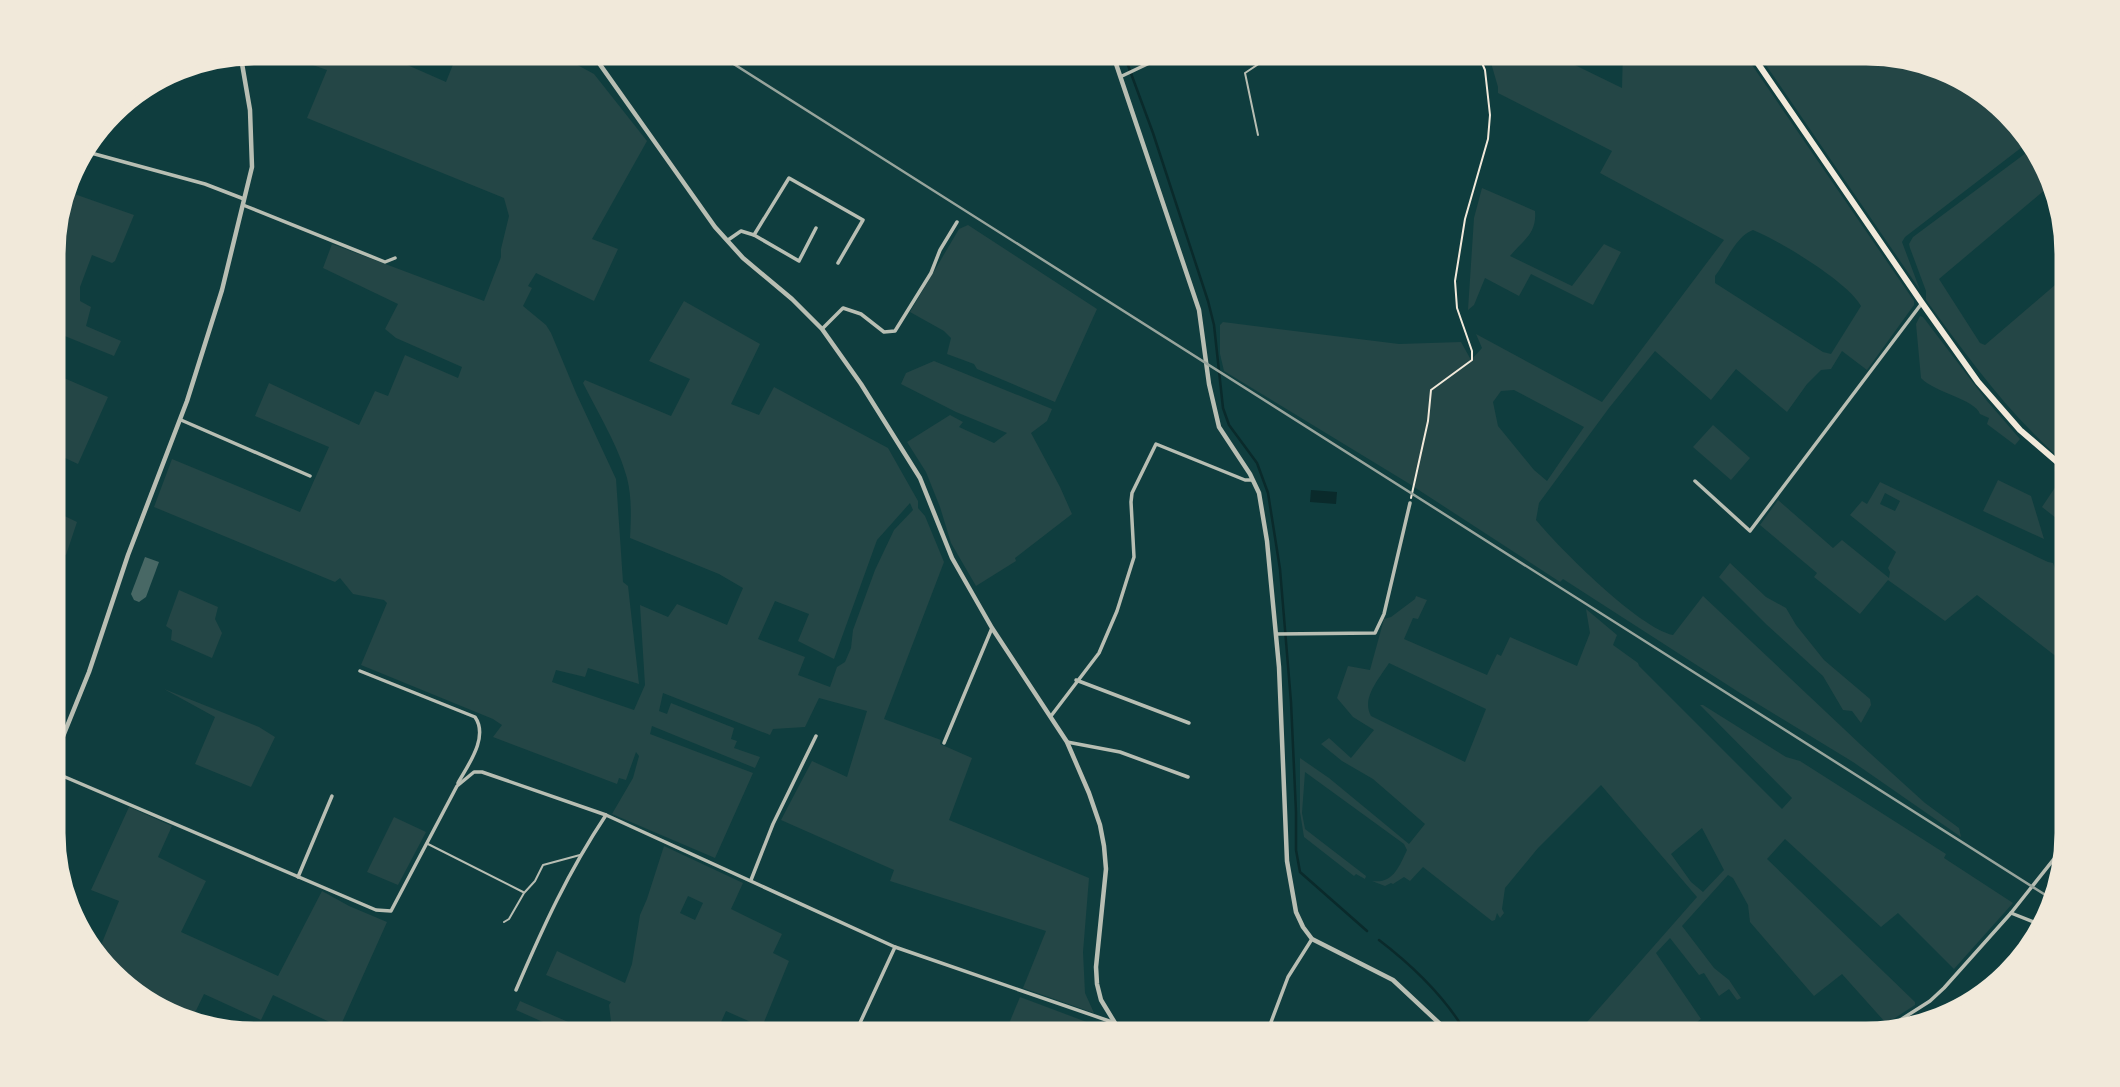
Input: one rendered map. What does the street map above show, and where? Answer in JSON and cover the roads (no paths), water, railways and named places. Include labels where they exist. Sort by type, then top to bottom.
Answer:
[{"type":"main road","points":[[1756,61],[1978,382],[2009,419],[2059,463]]},
{"type":"street","points":[[597,61],[715,227],[743,258],[792,299],[822,329],[862,384],[920,478],[952,558],[992,628],[1067,742],[1086,784],[1104,846],[1106,869],[1096,967],[1101,1000],[1117,1025]]},
{"type":"street","points":[[1117,61],[1124,75],[1199,310],[1209,384],[1219,427],[1259,493],[1280,634],[1287,861],[1296,912],[1303,928],[1312,939],[1394,980],[1442,1025]]},
{"type":"street","points":[[1124,75],[1154,61]]},
{"type":"street","points":[[61,742],[180,419],[222,290],[252,167],[250,110],[242,62]]},
{"type":"street","points":[[90,153],[205,184],[385,262],[395,258]]},
{"type":"street","points":[[754,235],[789,178],[863,220],[838,263]]},
{"type":"street","points":[[822,329],[843,308],[861,314],[884,332],[895,331],[931,273],[940,250],[957,222]]},
{"type":"street","points":[[727,240],[741,230],[799,261],[816,228]]},
{"type":"street","points":[[1695,481],[1750,531],[1922,303]]},
{"type":"street","points":[[180,419],[310,476]]},
{"type":"street","points":[[1050,717],[1099,653],[1117,611],[1134,557],[1132,494],[1156,444],[1245,481],[1252,480]]},
{"type":"street","points":[[1280,634],[1376,633],[1384,614],[1410,503]]},
{"type":"street","points":[[944,743],[992,628]]},
{"type":"street","points":[[61,772],[376,910],[391,911],[475,750],[481,733],[480,724],[475,717],[360,671]]},
{"type":"street","points":[[1076,680],[1189,723]]},
{"type":"street","points":[[751,880],[773,824],[816,736]]},
{"type":"street","points":[[1067,742],[1120,752],[1188,776]]},
{"type":"street","points":[[457,786],[474,772],[482,772],[606,815],[895,947],[1115,1023]]},
{"type":"street","points":[[298,877],[332,796]]},
{"type":"street","points":[[516,990],[552,906],[606,815]]},
{"type":"street","points":[[1896,1023],[1930,1001],[1944,988],[2011,913],[2057,855]]},
{"type":"street","points":[[2011,913],[2036,923]]},
{"type":"street","points":[[1270,1025],[1288,977],[1312,939]]},
{"type":"street","points":[[859,1026],[895,947]]},
{"type":"lane","points":[[1258,135],[1245,73],[1263,61]]},
{"type":"lane","points":[[427,843],[524,893]]},
{"type":"lane","points":[[504,922],[536,881],[543,865],[581,855]]},
{"type":"waterway","points":[[1126,61],[1208,301],[1214,325],[1223,408],[1229,425],[1257,463],[1268,493],[1280,569],[1291,702],[1296,850],[1300,872],[1367,931]]},
{"type":"waterway","points":[[1379,940],[1429,984],[1461,1025]]},
{"type":"railway","points":[[729,61],[2048,897]]}]
